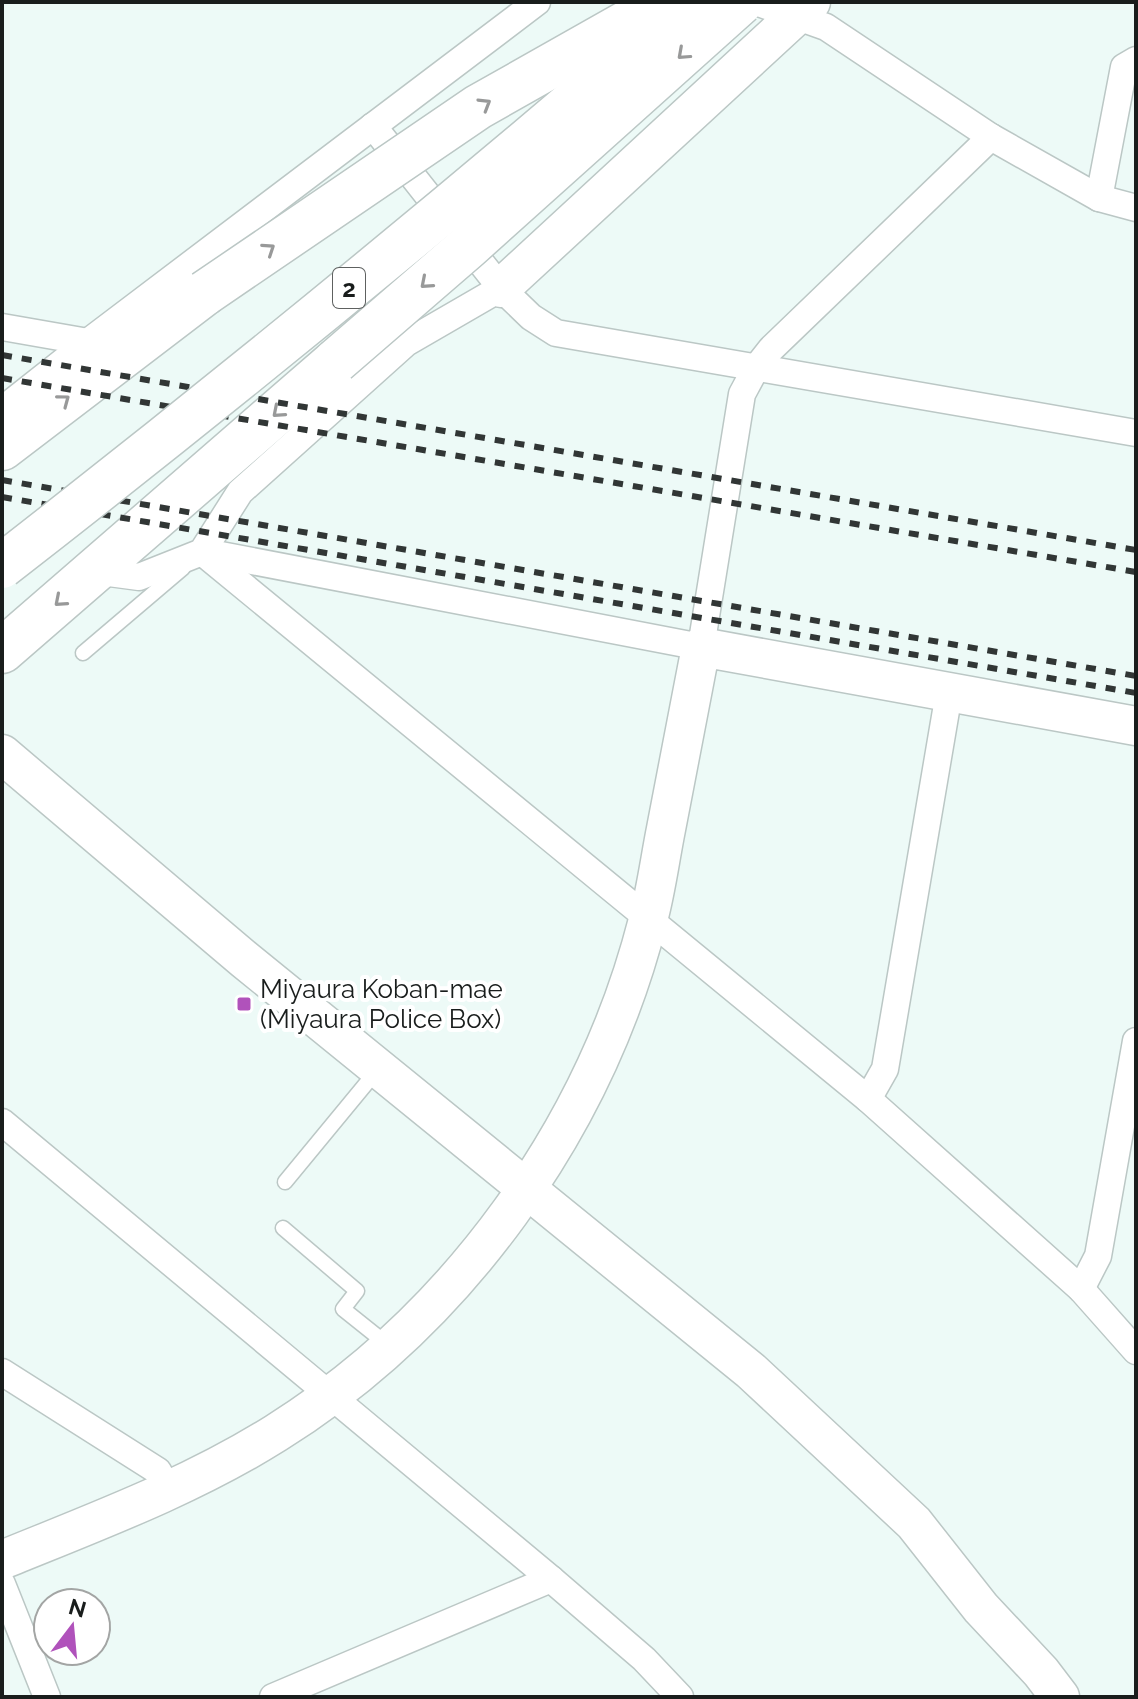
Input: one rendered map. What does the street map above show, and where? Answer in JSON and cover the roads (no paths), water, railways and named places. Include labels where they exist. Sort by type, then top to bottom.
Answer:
[{"type":"highway","points":[[2,448],[205,293],[478,107],[644,11],[665,2]]},
{"type":"highway","name":"2","points":[[2,566],[194,417],[690,2]]},
{"type":"highway","points":[[2,651],[469,246],[741,2]]},
{"type":"street","points":[[2,410],[537,2]]},
{"type":"street","points":[[756,2],[803,10],[991,137],[1099,198],[1136,208]]},
{"type":"street","points":[[202,552],[240,492],[406,343],[501,288],[803,10]]},
{"type":"street","points":[[1099,198],[1124,67],[1136,60]]},
{"type":"street","points":[[373,126],[501,288],[531,317],[556,333],[1136,433]]},
{"type":"street","points":[[2,1560],[169,1491],[276,1433],[350,1381],[431,1306],[485,1245],[526,1188],[577,1107],[607,1046],[648,920],[701,647],[742,394],[771,349],[991,137]]},
{"type":"street","points":[[2,327],[88,342]]},
{"type":"street","points":[[202,552],[868,1099],[1081,1289],[1136,1351]]},
{"type":"street","points":[[94,571],[139,577],[202,552],[1136,726]]},
{"type":"street","points":[[248,589],[266,564]]},
{"type":"street","points":[[868,1099],[885,1069],[949,693]]},
{"type":"street","points":[[2,754],[245,960],[751,1371],[914,1523],[981,1608],[1060,1697]]},
{"type":"street","points":[[1081,1289],[1098,1256],[1136,1041]]},
{"type":"street","points":[[2,1122],[551,1579],[644,1659],[680,1697]]},
{"type":"street","points":[[2,1372],[158,1471],[169,1491]]},
{"type":"street","points":[[273,1697],[551,1579]]},
{"type":"street","points":[[2,1584],[47,1697]]},
{"type":"lane","points":[[83,653],[202,552]]},
{"type":"lane","points":[[285,1182],[379,1068]]},
{"type":"lane","points":[[283,1228],[357,1291],[343,1309],[388,1346]]},
{"type":"railway","points":[[2,355],[1136,550]]},
{"type":"railway","points":[[2,378],[1136,572]]},
{"type":"railway","points":[[2,480],[1136,676]]},
{"type":"railway","points":[[2,497],[1136,693]]},
{"type":"place","name":"Miyaura Koban-mae (Miyaura Police Box)","points":[[244,1004]]}]
